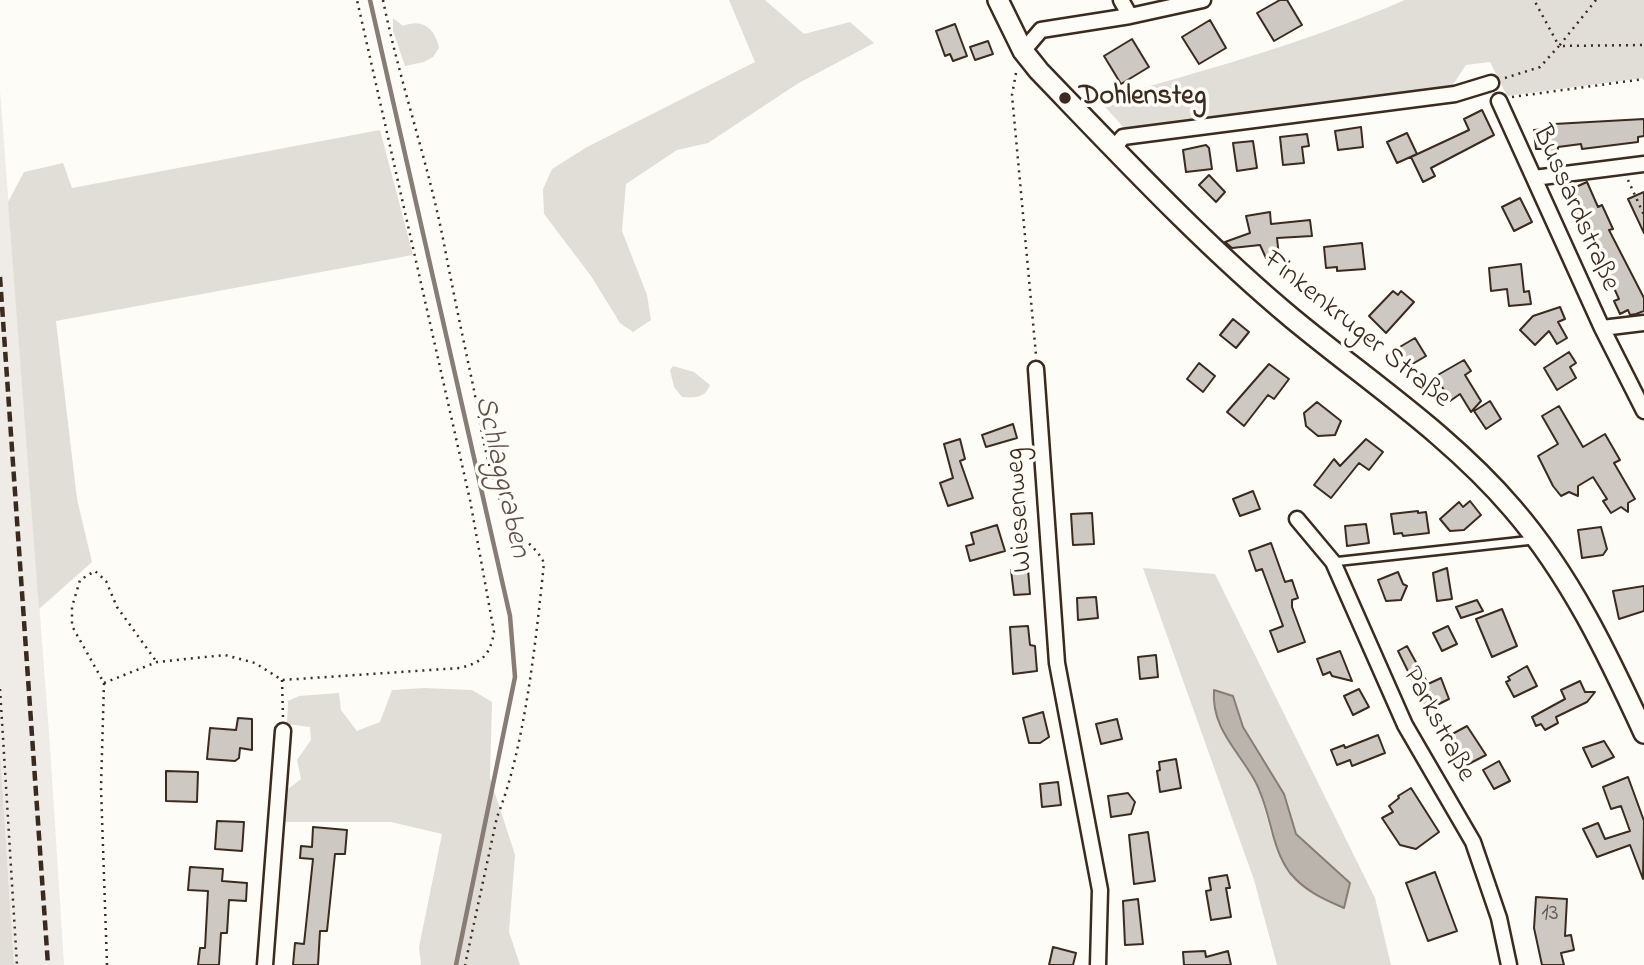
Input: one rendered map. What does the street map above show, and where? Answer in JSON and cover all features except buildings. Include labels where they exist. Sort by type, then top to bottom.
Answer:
[{"type":"street","name":"Finkenkruger Straße","points":[[998,0],[1023,51],[1114,148],[1234,268],[1293,319],[1457,450],[1506,501],[1537,539],[1568,585],[1644,733]]},
{"type":"street","points":[[1121,0],[1130,16]]},
{"type":"street","points":[[1023,51],[1041,30],[1130,16],[1203,0]]},
{"type":"street","points":[[1114,148],[1123,137],[1455,94],[1491,83]]},
{"type":"street","name":"Bussardstraße","points":[[1499,101],[1602,328],[1644,411]]},
{"type":"street","points":[[1534,178],[1644,164]]},
{"type":"street","points":[[1602,328],[1644,323]]},
{"type":"street","name":"Wiesenweg","points":[[1036,369],[1057,663],[1100,890],[1098,965]]},
{"type":"street","name":"Parkstraße","points":[[1297,519],[1333,562],[1405,725],[1473,842],[1499,918],[1509,965]]},
{"type":"street","points":[[265,965],[283,732]]},
{"type":"lane","points":[[1333,562],[1537,539]]},
{"type":"path","points":[[104,683],[157,662],[225,655],[255,663],[282,680],[460,668],[480,663],[490,650],[494,632],[470,500],[357,0]]},
{"type":"path","points":[[383,0],[396,62],[423,149],[486,451],[508,520],[516,533],[539,552],[544,563],[517,741],[506,795],[497,817],[465,965]]},
{"type":"path","points":[[1534,0],[1559,46]]},
{"type":"path","points":[[1491,83],[1540,67],[1596,0]]},
{"type":"path","points":[[1559,46],[1644,45]]},
{"type":"path","points":[[1023,51],[1012,95],[1036,369]]},
{"type":"path","points":[[1499,101],[1644,79]]},
{"type":"path","points":[[1622,166],[1644,215]]},
{"type":"path","points":[[107,965],[101,788],[104,683],[72,626],[72,607],[80,580],[95,571],[106,581],[117,607],[157,662]]},
{"type":"path","points":[[282,680],[283,732]]},
{"type":"path","points":[[0,689],[17,965]]},
{"type":"shaded area","points":[[729,0],[765,0],[804,34],[850,22],[874,43],[797,84],[708,143],[677,150],[626,184],[622,231],[647,295],[651,320],[633,332],[620,323],[591,276],[544,214],[543,189],[552,169],[587,147],[755,62]]},
{"type":"shaded area","points":[[1405,0],[1644,0],[1644,78],[1507,96],[1490,62],[1466,65],[1450,89],[1125,129],[1099,100],[1292,43]]},
{"type":"shaded area","points":[[393,18],[403,26],[416,23],[427,27],[434,35],[439,48],[433,57],[405,66],[393,31]]},
{"type":"shaded area","points":[[0,91],[64,965],[14,965],[0,751]]},
{"type":"shaded area","points":[[380,130],[413,255],[56,321],[77,499],[92,562],[39,609],[8,202],[24,172],[63,163],[72,188]]},
{"type":"shaded area","points":[[673,366],[694,372],[710,385],[708,389],[699,396],[682,397],[674,387],[670,370]]},
{"type":"shaded area","points":[[1143,568],[1215,574],[1375,898],[1391,965],[1277,965],[1254,880]],"holes":[[[1233,696],[1243,727],[1284,794],[1296,834],[1349,883],[1271,833]]]},
{"type":"shaded area","points":[[392,690],[472,690],[492,702],[490,778],[515,855],[509,932],[520,965],[421,965],[419,947],[442,834],[391,822],[285,822],[288,789],[301,779],[297,760],[311,740],[310,727],[287,724],[288,701],[299,696],[339,693],[341,710],[357,731],[380,722]]},
{"type":"shaded area","points":[[1214,690],[1233,696],[1243,727],[1284,794],[1296,834],[1350,883],[1344,908],[1308,890],[1290,873],[1283,862],[1255,781],[1221,727],[1214,704]]},
{"type":"shaded area","points":[[0,751],[14,965],[0,965]]},
{"type":"waterway","name":"Schlaggraben","points":[[370,0],[510,616],[515,677],[456,965]]},
{"type":"railway","points":[[0,277],[48,965]]},
{"type":"place","name":"Dohlensteg","points":[[1065,98]]}]
